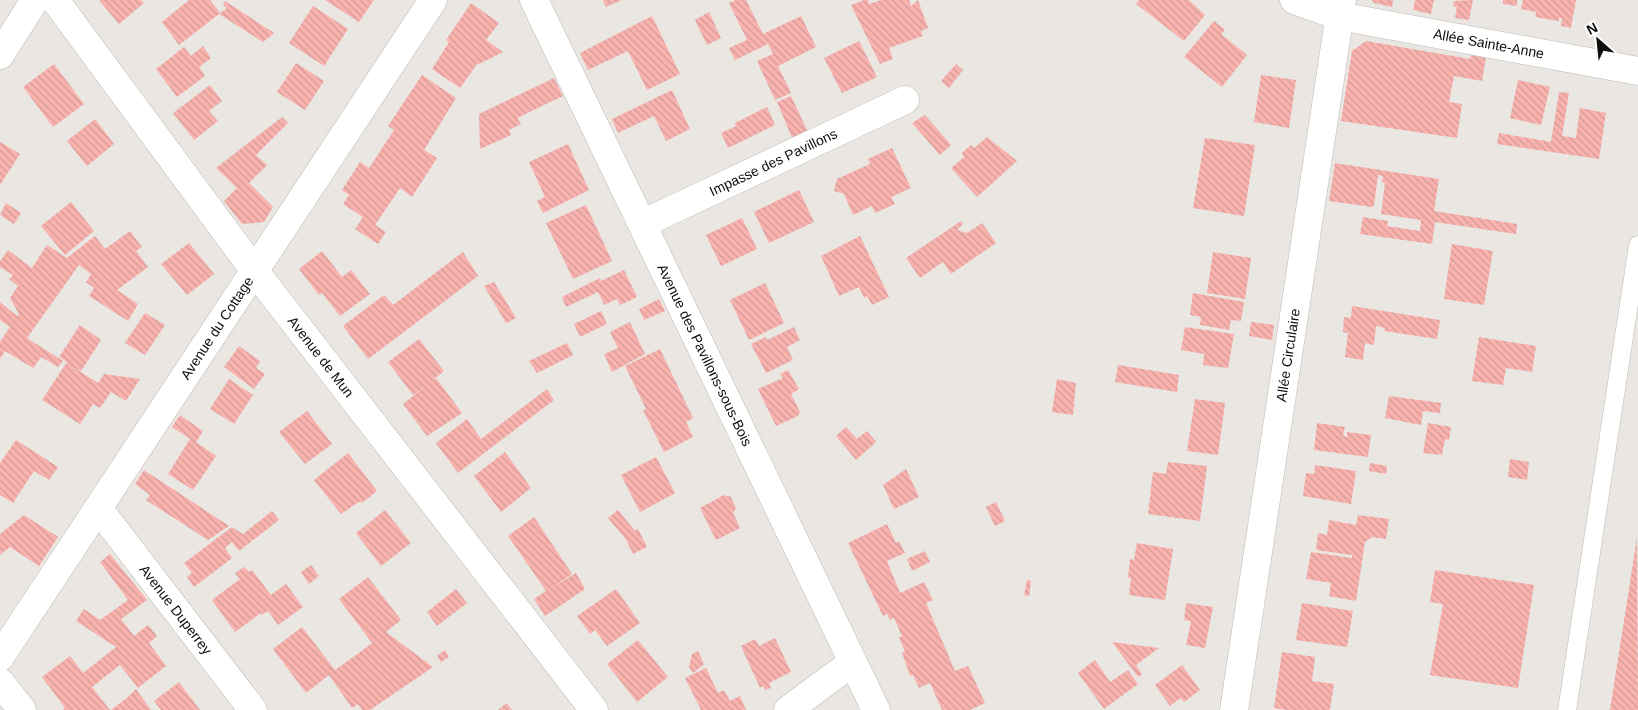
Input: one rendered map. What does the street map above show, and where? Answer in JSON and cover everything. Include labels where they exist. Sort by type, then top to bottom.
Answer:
[{"type":"street","points":[[0,55],[35,0]]},
{"type":"street","name":"Avenue de Mun","points":[[54,0],[254,270],[594,710]]},
{"type":"street","name":"Avenue du Cottage","points":[[0,656],[433,0]]},
{"type":"street","name":"Avenue des Pavillons-sous-Bois","points":[[534,0],[876,710]]},
{"type":"street","name":"Allée Sainte-Anne","points":[[1294,0],[1638,71]]},
{"type":"street","name":"Allée Circulaire","points":[[1234,710],[1340,8]]},
{"type":"street","name":"Impasse des Pavillons","points":[[642,224],[905,100]]},
{"type":"street","name":"Avenue Duperrey","points":[[98,508],[253,710]]},
{"type":"street","points":[[788,710],[854,662]]},
{"type":"street","points":[[0,682],[22,710]]},
{"type":"lane","points":[[1567,710],[1638,245]]},
{"type":"building","points":[[99,0],[141,0],[144,3],[119,24]]},
{"type":"building","points":[[189,0],[210,0],[220,13],[227,8],[223,5],[225,1],[274,33],[263,42],[219,14],[179,45],[162,22]]},
{"type":"building","points":[[325,0],[374,0],[359,22]]},
{"type":"building","points":[[603,0],[622,0],[606,7]]},
{"type":"building","points":[[736,0],[746,0],[763,34],[801,16],[816,47],[778,66],[791,93],[775,100],[757,61],[773,54],[768,44],[735,60],[729,48],[747,40],[729,3]]},
{"type":"building","points":[[868,0],[869,4],[881,0],[909,0],[911,6],[918,0],[928,28],[921,31],[923,36],[889,48],[893,59],[880,64],[851,5]]},
{"type":"building","points":[[1139,0],[1189,0],[1205,15],[1184,41],[1136,4]]},
{"type":"building","points":[[1372,0],[1393,0],[1392,7],[1374,3]]},
{"type":"building","points":[[1415,0],[1434,0],[1431,14],[1413,10]]},
{"type":"building","points":[[1473,0],[1469,20],[1455,18],[1457,7],[1453,6],[1454,1]]},
{"type":"building","points":[[1503,0],[1517,0],[1517,6],[1503,4]]},
{"type":"building","points":[[1523,0],[1576,0],[1571,28],[1561,26],[1562,18],[1559,18],[1559,21],[1535,17],[1536,12],[1521,9]]},
{"type":"building","points":[[471,3],[499,23],[486,40],[503,52],[478,63],[460,88],[432,69],[449,42],[446,40]]},
{"type":"building","points":[[313,6],[348,29],[324,66],[289,43]]},
{"type":"building","points":[[709,12],[721,38],[707,45],[695,20]]},
{"type":"building","points":[[652,16],[680,74],[647,90],[628,51],[588,70],[580,53]]},
{"type":"building","points":[[1214,21],[1225,30],[1221,34],[1247,55],[1222,87],[1184,57]]},
{"type":"building","points":[[859,41],[877,77],[842,93],[824,58]]},
{"type":"building","points":[[1366,41],[1470,59],[1471,55],[1486,58],[1482,81],[1454,76],[1449,102],[1462,104],[1457,138],[1341,121],[1352,51]]},
{"type":"building","points":[[203,46],[211,58],[199,67],[205,76],[177,97],[156,69],[184,47],[191,56]]},
{"type":"building","points":[[296,63],[324,81],[305,110],[277,92]]},
{"type":"building","points":[[54,64],[84,104],[53,127],[23,87]]},
{"type":"building","points":[[956,64],[963,70],[949,88],[941,81]]},
{"type":"building","points":[[422,75],[456,98],[424,150],[437,158],[412,197],[400,188],[375,225],[386,232],[378,244],[355,229],[363,217],[343,204],[349,195],[342,190],[360,162],[369,168],[394,130],[388,126]]},
{"type":"building","points":[[1261,75],[1296,80],[1289,128],[1254,122]]},
{"type":"building","points":[[554,78],[563,96],[517,118],[521,124],[509,130],[511,135],[480,149],[479,114]]},
{"type":"building","points":[[1518,80],[1550,87],[1541,125],[1510,118]]},
{"type":"building","points":[[210,85],[222,101],[209,111],[218,121],[194,140],[173,113]]},
{"type":"building","points":[[672,90],[690,129],[666,141],[654,116],[618,133],[612,119]]},
{"type":"building","points":[[1559,92],[1569,93],[1562,136],[1576,138],[1580,108],[1606,113],[1599,159],[1497,144],[1499,133],[1551,142]]},
{"type":"building","points":[[791,96],[808,132],[793,140],[777,102]]},
{"type":"building","points":[[767,107],[775,125],[728,148],[721,133],[736,126],[735,123]]},
{"type":"building","points":[[925,115],[951,145],[940,155],[912,123]]},
{"type":"building","points":[[282,117],[288,123],[256,155],[267,165],[249,183],[273,207],[264,222],[242,224],[224,201],[237,188],[216,168]]},
{"type":"building","points":[[95,119],[114,144],[87,166],[67,141]]},
{"type":"building","points":[[987,137],[1017,161],[977,197],[951,168],[964,157],[962,153],[971,145],[974,148]]},
{"type":"building","points":[[1205,138],[1255,145],[1244,216],[1193,208]]},
{"type":"building","points":[[0,142],[20,154],[0,185]]},
{"type":"building","points":[[568,144],[589,190],[543,213],[537,201],[545,197],[529,162]]},
{"type":"building","points":[[892,148],[911,188],[891,197],[895,204],[875,213],[872,206],[853,215],[844,194],[834,191],[837,179],[870,164],[868,159]]},
{"type":"building","points":[[1335,163],[1439,179],[1434,211],[1517,224],[1516,234],[1435,222],[1432,244],[1360,234],[1363,217],[1388,221],[1387,226],[1420,231],[1421,220],[1381,214],[1385,183],[1382,182],[1383,176],[1378,175],[1374,206],[1372,207],[1329,201]]},
{"type":"building","points":[[799,190],[814,222],[769,243],[754,212]]},
{"type":"building","points":[[71,202],[94,231],[65,255],[41,226]]},
{"type":"building","points":[[6,203],[21,213],[14,224],[0,215]]},
{"type":"building","points":[[586,205],[612,261],[573,279],[546,223]]},
{"type":"building","points":[[742,218],[757,249],[721,266],[706,235]]},
{"type":"building","points":[[961,221],[963,224],[957,230],[967,233],[982,223],[996,243],[951,274],[943,262],[920,278],[906,258]]},
{"type":"building","points":[[130,231],[142,247],[136,251],[148,267],[117,290],[138,304],[128,321],[89,296],[94,288],[86,282],[91,274],[79,265],[27,338],[63,361],[58,367],[41,357],[33,368],[5,351],[0,359],[0,342],[10,327],[0,320],[0,302],[17,316],[19,314],[10,298],[18,286],[9,279],[13,275],[0,267],[0,261],[8,250],[32,268],[47,245],[67,258],[95,236],[105,249]]},
{"type":"building","points":[[860,236],[889,297],[872,305],[867,296],[864,298],[859,287],[839,296],[821,256]]},
{"type":"building","points":[[189,243],[214,274],[187,295],[161,264]]},
{"type":"building","points":[[1452,244],[1493,251],[1484,305],[1444,299]]},
{"type":"building","points":[[322,251],[342,277],[351,270],[370,294],[340,316],[322,293],[319,295],[299,269]]},
{"type":"building","points":[[463,252],[478,276],[368,359],[343,326],[384,295],[393,305]]},
{"type":"building","points":[[1213,252],[1251,258],[1245,299],[1207,293]]},
{"type":"building","points":[[624,270],[637,297],[620,305],[617,299],[604,305],[598,292],[566,307],[562,297],[600,278],[601,281]]},
{"type":"building","points":[[494,282],[516,318],[506,323],[484,286]]},
{"type":"building","points":[[765,283],[784,323],[749,340],[730,300]]},
{"type":"building","points":[[1193,293],[1244,302],[1241,321],[1231,320],[1229,330],[1200,325],[1201,317],[1190,315]]},
{"type":"building","points":[[659,299],[665,311],[644,320],[639,309]]},
{"type":"building","points":[[1352,306],[1440,320],[1437,339],[1384,331],[1385,328],[1376,326],[1374,345],[1365,343],[1363,360],[1345,357],[1348,333],[1343,332],[1344,317],[1351,318]]},
{"type":"building","points":[[601,311],[607,324],[580,337],[574,324]]},
{"type":"building","points":[[145,313],[165,325],[145,355],[125,343]]},
{"type":"building","points":[[630,322],[645,354],[612,372],[604,354],[618,348],[610,332]]},
{"type":"building","points":[[1251,322],[1274,325],[1272,340],[1249,336]]},
{"type":"building","points":[[80,325],[101,340],[81,371],[73,367],[98,383],[104,374],[140,379],[126,401],[111,392],[100,408],[93,404],[80,424],[42,400],[67,362],[59,357]]},
{"type":"building","points":[[794,327],[800,340],[787,347],[793,360],[766,373],[751,344],[766,337],[767,340]]},
{"type":"building","points":[[1185,327],[1234,334],[1228,368],[1203,365],[1204,354],[1181,350]]},
{"type":"building","points":[[1479,337],[1536,346],[1532,372],[1506,368],[1503,385],[1472,381]]},
{"type":"building","points":[[419,339],[444,371],[430,382],[436,378],[462,413],[427,436],[403,404],[427,385],[413,395],[388,362]]},
{"type":"building","points":[[567,343],[573,355],[537,373],[529,361]]},
{"type":"building","points":[[239,346],[260,361],[256,368],[265,374],[254,389],[224,367]]},
{"type":"building","points":[[660,349],[693,418],[686,422],[693,437],[664,452],[643,410],[646,409],[625,366]]},
{"type":"building","points":[[1118,365],[1179,375],[1177,392],[1115,382]]},
{"type":"building","points":[[788,370],[799,389],[791,394],[800,412],[798,416],[776,426],[758,389],[783,378],[780,374]]},
{"type":"building","points":[[229,379],[253,395],[234,424],[210,409]]},
{"type":"building","points":[[1057,379],[1076,383],[1073,415],[1052,412]]},
{"type":"building","points":[[547,389],[554,400],[458,473],[436,443],[467,419],[481,439]]},
{"type":"building","points":[[1389,396],[1441,403],[1440,413],[1423,411],[1421,425],[1385,418]]},
{"type":"building","points":[[1195,399],[1225,403],[1218,455],[1187,451]]},
{"type":"building","points":[[307,411],[332,444],[305,464],[279,432]]},
{"type":"building","points":[[180,415],[203,431],[196,442],[216,456],[193,490],[168,474],[190,439],[172,427]]},
{"type":"building","points":[[1317,423],[1345,427],[1343,436],[1347,437],[1347,432],[1371,435],[1368,457],[1314,450]]},
{"type":"building","points":[[1428,423],[1451,427],[1449,440],[1445,439],[1442,455],[1423,453]]},
{"type":"building","points":[[846,427],[857,439],[867,431],[876,442],[856,460],[836,436]]},
{"type":"building","points":[[16,440],[58,467],[49,480],[34,471],[13,503],[0,495],[0,463]]},
{"type":"building","points":[[505,452],[531,488],[501,512],[474,476]]},
{"type":"building","points":[[348,453],[377,491],[362,503],[360,501],[341,514],[314,480]]},
{"type":"building","points":[[656,457],[675,493],[640,512],[621,475]]},
{"type":"building","points":[[1510,459],[1529,462],[1527,480],[1508,477]]},
{"type":"building","points":[[1168,462],[1207,466],[1200,521],[1148,514],[1153,472],[1166,474]]},
{"type":"building","points":[[1370,463],[1387,466],[1386,474],[1369,471]]},
{"type":"building","points":[[1315,465],[1356,471],[1351,504],[1303,496],[1306,473],[1314,474]]},
{"type":"building","points":[[906,469],[919,497],[894,509],[883,485]]},
{"type":"building","points":[[144,470],[229,526],[208,540],[146,500],[150,495],[135,484]]},
{"type":"building","points":[[724,495],[731,497],[736,508],[733,513],[740,528],[716,540],[700,508]]},
{"type":"building","points":[[996,502],[1005,521],[995,526],[986,507]]},
{"type":"building","points":[[385,510],[411,543],[381,566],[356,533]]},
{"type":"building","points":[[618,510],[635,531],[638,529],[647,547],[633,554],[625,538],[608,518]]},
{"type":"building","points":[[272,511],[279,520],[239,551],[232,542],[225,548],[232,558],[194,587],[187,577],[192,573],[184,563],[232,527],[243,534]]},
{"type":"building","points":[[24,515],[58,537],[39,566],[10,547],[0,555],[0,534]]},
{"type":"building","points":[[1358,515],[1389,519],[1386,539],[1372,537],[1365,542],[1356,601],[1329,596],[1331,583],[1306,579],[1311,552],[1352,558],[1352,555],[1316,550],[1318,533],[1327,535],[1329,520],[1356,525]]},
{"type":"building","points":[[534,517],[572,574],[550,589],[576,573],[585,589],[545,616],[534,599],[546,591],[508,536]]},
{"type":"building","points":[[887,524],[896,543],[899,541],[905,553],[887,561],[900,593],[924,582],[933,600],[926,603],[955,671],[968,666],[985,703],[970,710],[942,710],[930,683],[919,688],[913,675],[910,676],[902,653],[905,651],[899,638],[902,636],[894,618],[890,620],[887,614],[883,616],[848,543]]},
{"type":"building","points":[[1637,538],[1638,710],[1610,710]]},
{"type":"building","points":[[1137,543],[1173,549],[1165,600],[1129,595],[1131,578],[1128,578],[1130,559],[1134,560]]},
{"type":"building","points":[[925,551],[930,562],[912,571],[907,559]]},
{"type":"building","points":[[110,554],[147,600],[121,619],[134,636],[148,625],[157,636],[149,643],[166,666],[138,688],[120,665],[92,687],[110,710],[63,710],[65,708],[42,677],[70,656],[83,673],[116,647],[76,621],[84,609],[100,620],[128,600],[100,562]]},
{"type":"building","points":[[311,565],[319,576],[309,584],[301,572]]},
{"type":"building","points":[[244,567],[249,572],[252,570],[271,595],[286,584],[303,607],[278,625],[268,611],[262,615],[261,613],[235,632],[212,600],[240,579],[235,573]]},
{"type":"building","points":[[1435,570],[1534,585],[1518,688],[1430,675],[1443,604],[1430,602]]},
{"type":"building","points":[[368,577],[401,620],[386,632],[433,667],[370,710],[362,710],[358,704],[352,708],[329,675],[306,693],[273,649],[302,627],[335,670],[359,653],[372,643],[339,599]]},
{"type":"building","points":[[1027,580],[1031,581],[1029,596],[1024,595]]},
{"type":"building","points":[[456,589],[467,603],[437,626],[427,612]]},
{"type":"building","points":[[616,589],[640,623],[607,646],[595,630],[590,634],[577,616]]},
{"type":"building","points":[[1186,603],[1213,607],[1205,648],[1186,645],[1191,621],[1184,620]]},
{"type":"building","points":[[1302,603],[1353,611],[1347,647],[1296,640]]},
{"type":"building","points":[[775,638],[791,672],[769,683],[771,688],[765,690],[763,686],[760,688],[741,646],[755,639],[759,646]]},
{"type":"building","points":[[638,640],[668,677],[637,702],[607,664]]},
{"type":"building","points":[[1112,642],[1159,648],[1136,665],[1142,674],[1138,677]]},
{"type":"building","points":[[445,650],[449,657],[441,662],[437,656]]},
{"type":"building","points":[[698,651],[704,664],[693,673],[689,667],[692,654]]},
{"type":"building","points":[[1282,652],[1315,657],[1312,681],[1334,684],[1330,710],[1287,710],[1274,708]]},
{"type":"building","points":[[1095,660],[1110,682],[1128,670],[1138,684],[1104,709],[1078,673]]},
{"type":"building","points":[[1182,665],[1200,690],[1184,702],[1181,698],[1170,706],[1155,685]]},
{"type":"building","points":[[706,668],[718,693],[724,690],[730,701],[740,696],[746,710],[701,710],[685,678]]},
{"type":"building","points":[[179,682],[200,710],[161,710],[154,701]]},
{"type":"building","points":[[136,689],[151,710],[111,710],[128,697]]},
{"type":"building","points":[[507,703],[512,710],[498,710]]}]
